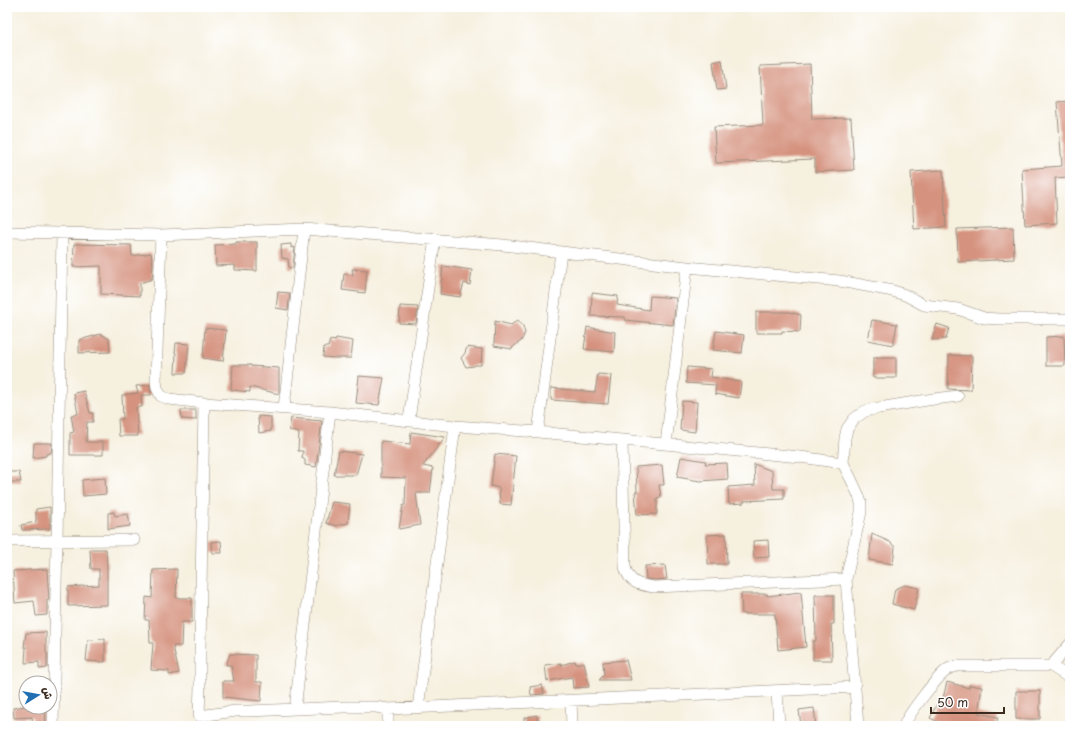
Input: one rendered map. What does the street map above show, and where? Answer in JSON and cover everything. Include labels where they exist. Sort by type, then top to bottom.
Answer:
[{"type":"street","points":[[284,408],[304,229]]},
{"type":"street","points":[[7,232],[161,235],[304,229],[435,239],[503,245],[687,267],[840,281],[893,291],[905,295],[924,305],[958,309],[984,318],[1070,319]]},
{"type":"street","points":[[53,726],[62,232]]},
{"type":"street","points":[[161,235],[156,380],[157,388],[161,396],[169,399],[330,412],[455,426],[538,432],[800,457],[843,463]]},
{"type":"street","points":[[409,420],[435,239]]},
{"type":"street","points":[[538,432],[561,252]]},
{"type":"street","points":[[666,444],[687,267]]},
{"type":"street","points":[[858,726],[846,579],[861,512],[861,503],[843,463],[847,429],[854,419],[865,411],[958,396]]},
{"type":"street","points":[[204,403],[199,716],[236,711],[249,712],[344,707],[376,707],[388,709],[418,708],[855,687]]},
{"type":"street","points":[[295,709],[330,412]]},
{"type":"street","points":[[418,708],[455,426]]},
{"type":"street","points":[[622,440],[625,567],[627,574],[632,580],[654,587],[846,579]]},
{"type":"street","points":[[7,541],[134,540]]},
{"type":"street","points":[[1051,666],[1070,644]]},
{"type":"street","points":[[904,726],[917,706],[942,674],[950,668],[957,666],[1051,666],[1070,678]]},
{"type":"street","points":[[777,691],[779,726]]},
{"type":"street","points":[[571,700],[572,726]]},
{"type":"street","points":[[388,709],[388,726]]},
{"type":"building","points":[[722,60],[726,89],[717,90],[713,62]]},
{"type":"building","points":[[810,64],[812,119],[851,118],[854,170],[815,172],[815,159],[716,163],[714,127],[763,125],[760,66]]},
{"type":"building","points":[[1070,101],[1070,177],[1055,178],[1057,223],[1025,225],[1022,169],[1062,166],[1057,102]]},
{"type":"building","points":[[943,170],[946,227],[914,229],[911,172]]},
{"type":"building","points":[[1013,227],[1014,259],[958,262],[957,229]]},
{"type":"building","points":[[236,242],[257,242],[257,271],[235,270],[235,265],[216,266],[215,245],[236,244]]},
{"type":"building","points":[[74,244],[131,245],[132,256],[151,253],[153,264],[152,279],[140,283],[140,296],[101,294],[101,266],[73,267]]},
{"type":"building","points":[[291,244],[291,248],[295,247],[293,268],[289,268],[288,259],[282,258],[281,245]]},
{"type":"building","points":[[443,266],[472,270],[470,285],[464,283],[460,297],[440,294]]},
{"type":"building","points":[[352,269],[367,270],[365,293],[342,290],[344,274],[353,275]]},
{"type":"building","points":[[278,292],[290,293],[288,310],[276,308]]},
{"type":"building","points":[[592,293],[618,296],[617,305],[649,310],[650,296],[676,298],[673,325],[625,320],[625,317],[591,316]]},
{"type":"building","points":[[400,306],[418,307],[416,324],[399,323]]},
{"type":"building","points":[[756,312],[790,312],[801,315],[800,332],[782,331],[782,333],[756,333]]},
{"type":"building","points":[[518,320],[523,326],[525,333],[521,341],[512,349],[494,346],[495,321],[511,325]]},
{"type":"building","points":[[872,320],[897,324],[893,345],[868,340]]},
{"type":"building","points":[[937,324],[949,328],[946,339],[932,340]]},
{"type":"building","points":[[587,327],[615,332],[614,352],[584,349]]},
{"type":"building","points":[[205,328],[226,330],[223,361],[203,358]]},
{"type":"building","points":[[716,331],[744,335],[742,353],[713,350]]},
{"type":"building","points":[[101,334],[109,339],[110,352],[79,353],[79,340]]},
{"type":"building","points":[[1064,336],[1065,366],[1046,366],[1046,337]]},
{"type":"building","points":[[336,338],[353,341],[351,358],[323,357],[324,347],[328,347],[330,340],[335,341]]},
{"type":"building","points":[[176,343],[189,344],[186,373],[175,373]]},
{"type":"building","points":[[467,347],[482,349],[481,365],[466,367],[461,358]]},
{"type":"building","points":[[949,355],[972,356],[971,390],[948,389]]},
{"type":"building","points":[[873,358],[896,358],[896,378],[873,378]]},
{"type":"building","points":[[233,365],[279,368],[279,394],[250,387],[250,392],[231,390]]},
{"type":"building","points":[[687,367],[712,369],[711,377],[741,382],[739,398],[715,394],[716,385],[686,383]]},
{"type":"building","points":[[598,374],[611,375],[608,404],[551,400],[551,388],[595,392]]},
{"type":"building","points":[[359,376],[384,378],[379,405],[356,403]]},
{"type":"building","points":[[150,385],[151,395],[141,395],[142,407],[136,407],[138,436],[119,436],[118,419],[123,419],[122,395],[138,393],[136,386]]},
{"type":"building","points":[[84,391],[90,413],[93,413],[93,422],[87,422],[86,442],[103,442],[103,455],[70,455],[70,433],[74,432],[71,415],[78,414],[74,393]]},
{"type":"building","points":[[682,401],[697,402],[695,432],[680,430]]},
{"type":"building","points":[[181,410],[196,410],[196,420],[182,419]]},
{"type":"building","points":[[258,416],[271,417],[271,431],[259,433]]},
{"type":"building","points":[[291,418],[322,421],[316,467],[305,465],[305,460],[302,458],[303,451],[298,451],[299,433],[289,430]]},
{"type":"building","points":[[411,432],[445,437],[423,466],[433,468],[430,493],[416,493],[420,525],[399,529],[403,505],[405,505],[406,478],[381,477],[381,441],[410,444]]},
{"type":"building","points":[[34,443],[52,443],[51,453],[46,454],[46,456],[33,458]]},
{"type":"building","points":[[339,451],[362,454],[356,475],[334,475]]},
{"type":"building","points":[[495,454],[516,456],[511,505],[500,504],[499,488],[491,486]]},
{"type":"building","points":[[681,457],[706,461],[705,464],[727,463],[728,479],[700,481],[677,477]]},
{"type":"building","points":[[754,464],[772,471],[773,489],[784,489],[784,499],[744,501],[744,503],[729,504],[728,487],[755,485]]},
{"type":"building","points":[[662,465],[664,485],[659,485],[661,497],[657,498],[657,514],[637,515],[635,492],[637,492],[636,467]]},
{"type":"building","points":[[10,472],[19,472],[21,482],[11,482]]},
{"type":"building","points":[[105,478],[106,494],[83,496],[82,480]]},
{"type":"building","points":[[332,502],[350,504],[348,523],[337,526],[326,523]]},
{"type":"building","points":[[50,507],[50,529],[22,530],[21,525],[36,522],[36,509]]},
{"type":"building","points":[[114,512],[115,516],[128,514],[130,526],[108,529],[108,513]]},
{"type":"building","points":[[726,534],[727,564],[708,564],[707,535]]},
{"type":"building","points":[[872,534],[890,542],[895,547],[893,564],[869,560]]},
{"type":"building","points":[[768,540],[769,557],[754,558],[753,541]]},
{"type":"building","points":[[221,541],[222,553],[212,553],[211,542]]},
{"type":"building","points":[[90,549],[106,549],[107,605],[68,606],[68,587],[99,585],[99,569],[91,569]]},
{"type":"building","points":[[665,565],[667,579],[646,579],[645,566]]},
{"type":"building","points":[[47,569],[49,600],[47,600],[47,615],[36,616],[34,601],[15,603],[13,571]]},
{"type":"building","points":[[177,569],[176,598],[192,598],[192,622],[182,622],[181,646],[173,646],[179,673],[169,675],[169,671],[151,670],[153,643],[150,643],[149,620],[145,620],[146,597],[152,598],[153,570]]},
{"type":"building","points":[[905,585],[919,588],[914,610],[892,604],[895,589]]},
{"type":"building","points":[[801,592],[806,647],[778,650],[775,614],[742,614],[741,594],[767,594],[767,596]]},
{"type":"building","points":[[815,595],[834,595],[834,624],[831,624],[832,660],[813,660],[813,641],[816,641]]},
{"type":"building","points":[[46,632],[47,668],[39,669],[39,662],[25,663],[26,647],[24,647],[26,633]]},
{"type":"building","points":[[105,639],[105,662],[86,661],[88,640]]},
{"type":"building","points":[[230,654],[256,655],[256,682],[262,682],[261,701],[223,697],[223,681],[234,681],[231,665],[226,665]]},
{"type":"building","points":[[626,660],[631,680],[599,680],[604,675],[603,662]]},
{"type":"building","points":[[575,661],[576,664],[584,662],[589,687],[573,688],[572,677],[547,681],[545,665],[561,663],[561,665]]},
{"type":"building","points":[[947,682],[969,688],[969,685],[982,687],[978,713],[998,717],[996,726],[947,726],[930,718],[937,704],[941,706]]},
{"type":"building","points":[[542,685],[544,694],[531,695],[530,687]]},
{"type":"building","points":[[1016,691],[1040,691],[1040,719],[1016,719]]},
{"type":"building","points":[[18,707],[18,715],[45,715],[46,726],[33,726],[32,717],[14,718],[13,708]]},
{"type":"building","points":[[814,708],[816,726],[801,726],[799,710]]},
{"type":"building","points":[[537,715],[538,726],[524,726],[524,718]]}]
